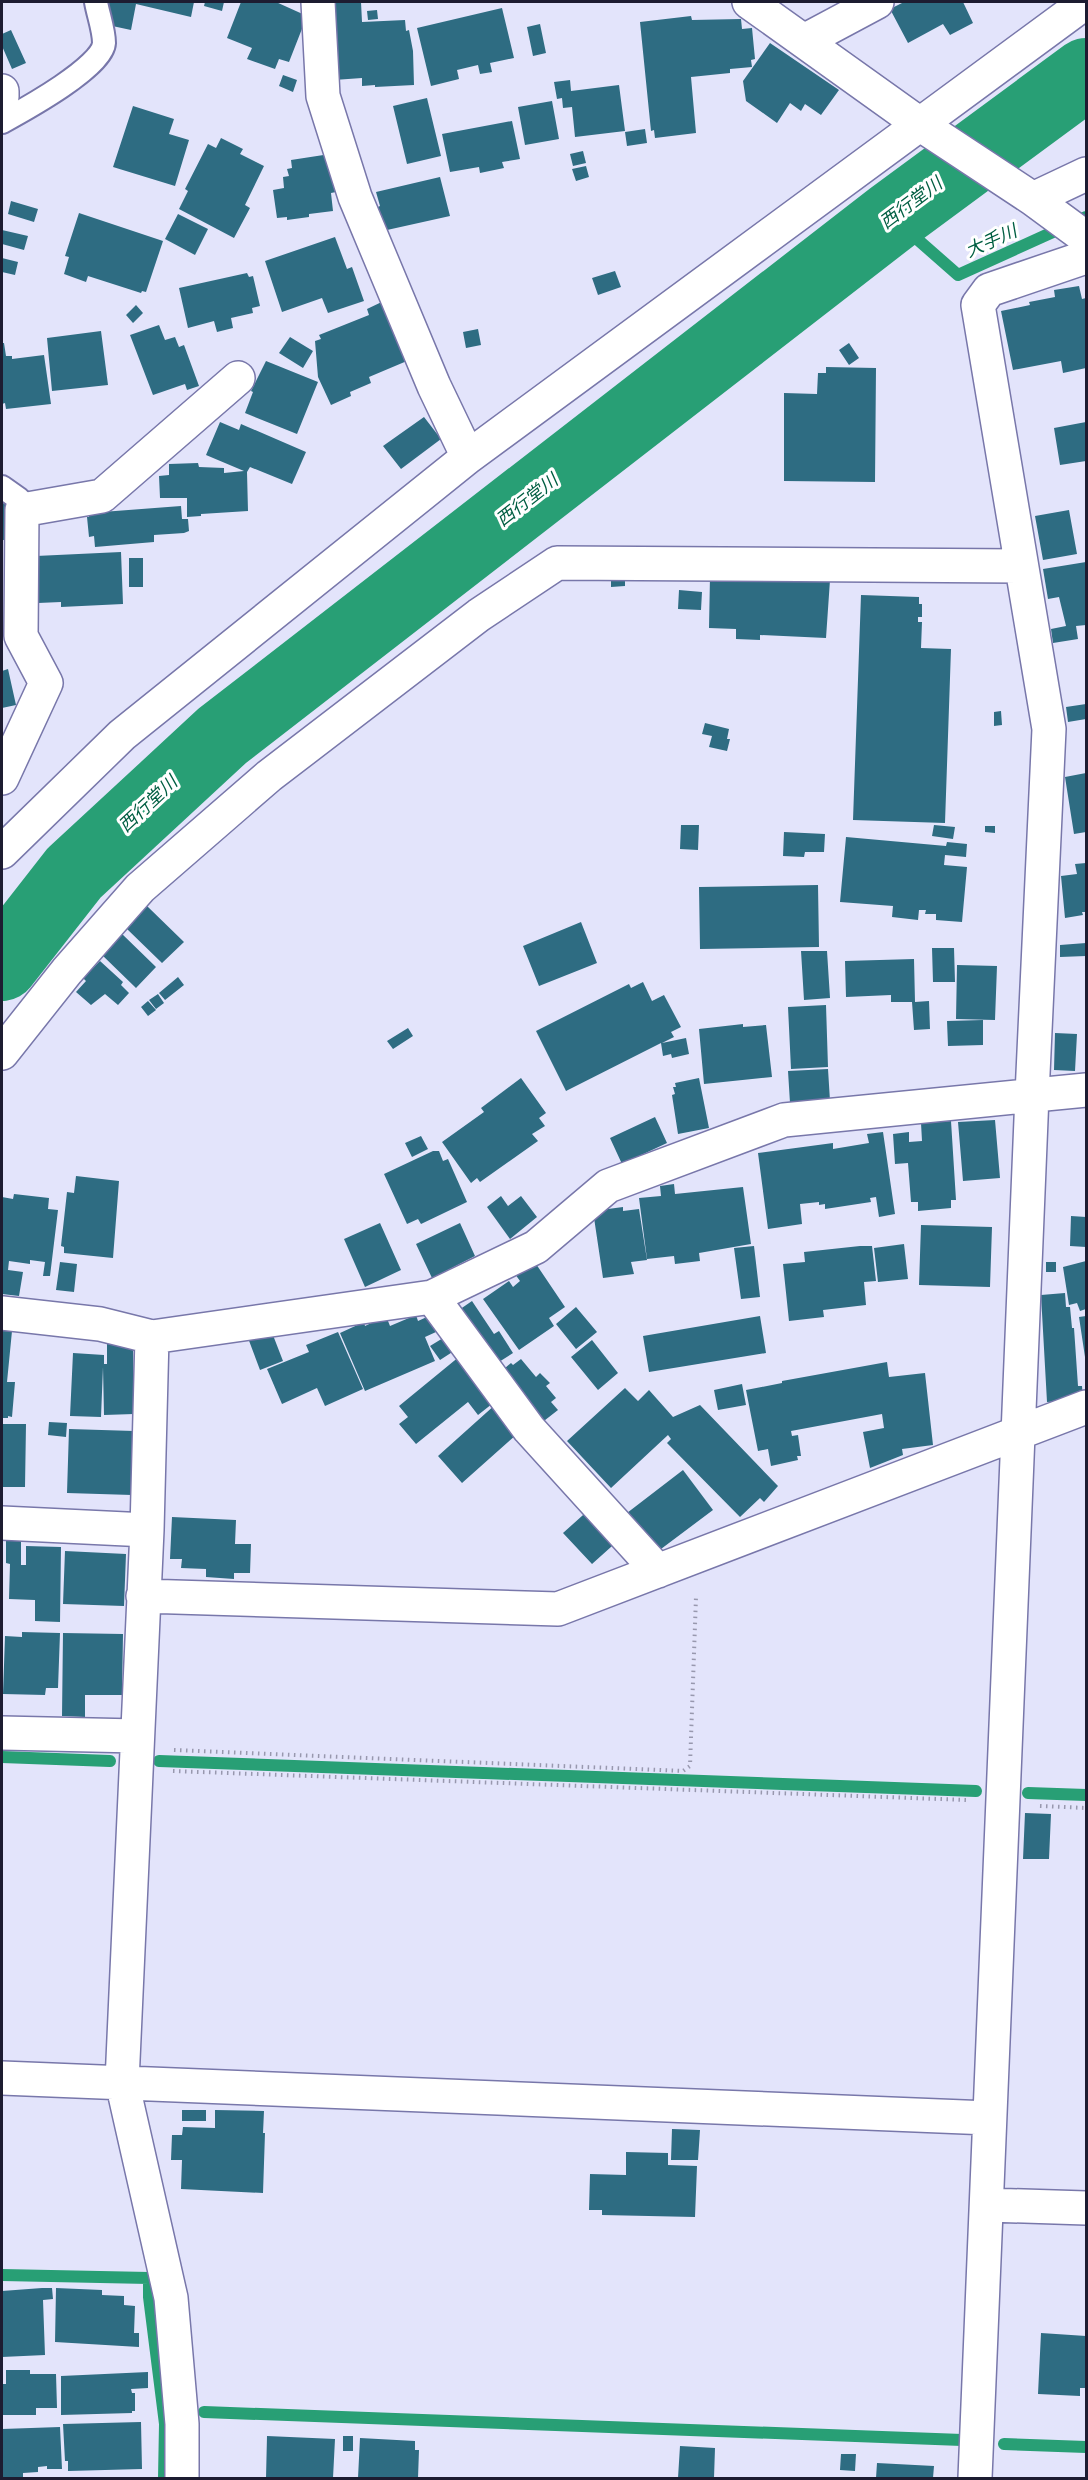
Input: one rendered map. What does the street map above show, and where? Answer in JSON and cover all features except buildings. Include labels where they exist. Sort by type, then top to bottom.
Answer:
[{"type":"street","points":[[318,2],[323,96],[355,197],[434,386],[468,457]]},
{"type":"street","points":[[749,2],[1086,238]]},
{"type":"street","points":[[804,41],[877,2]]},
{"type":"street","points":[[2,852],[122,735],[468,457],[1086,2]]},
{"type":"street","points":[[2,91],[2,97]]},
{"type":"street","points":[[1033,199],[1086,174]]},
{"type":"street","points":[[975,2478],[1049,729],[978,306],[989,290],[1086,257]]},
{"type":"street","points":[[2,778],[46,682],[21,636],[12,498],[102,496],[238,378]]},
{"type":"street","points":[[2,1053],[67,971],[140,888],[268,776],[479,615],[557,563],[1021,566]]},
{"type":"street","points":[[2,1313],[100,1324],[152,1337],[432,1297],[536,1247],[608,1186],[784,1120],[1086,1090]]},
{"type":"street","points":[[432,1297],[529,1429],[658,1571]]},
{"type":"street","points":[[152,1337],[147,1530],[122,2082],[171,2298],[182,2424],[182,2478]]},
{"type":"street","points":[[143,1596],[558,1609],[1086,1407]]},
{"type":"street","points":[[2,1524],[147,1530]]},
{"type":"street","points":[[2,1732],[137,1752]]},
{"type":"street","points":[[2,2078],[989,2118]]},
{"type":"street","points":[[988,2205],[1086,2208]]},
{"type":"lane","points":[[2,122],[62,88],[101,53],[104,44],[96,2]]},
{"type":"path","points":[[137,1752],[683,1771],[690,1766],[698,1556]]},
{"type":"path","points":[[137,1752],[1086,1808]]},
{"type":"waterway","name":"西行堂川","points":[[2,965],[74,873],[222,736],[892,217],[1086,74]]},
{"type":"waterway","name":"大手川","points":[[892,217],[958,275],[1086,217]]},
{"type":"waterway","points":[[2,1757],[110,1761]]},
{"type":"waterway","points":[[159,1761],[976,1791]]},
{"type":"waterway","points":[[1028,1793],[1086,1795]]},
{"type":"waterway","points":[[2,2275],[149,2278],[149,2297],[165,2424],[164,2478]]},
{"type":"waterway","points":[[204,2412],[962,2440]]},
{"type":"waterway","points":[[1004,2444],[1086,2447]]}]
